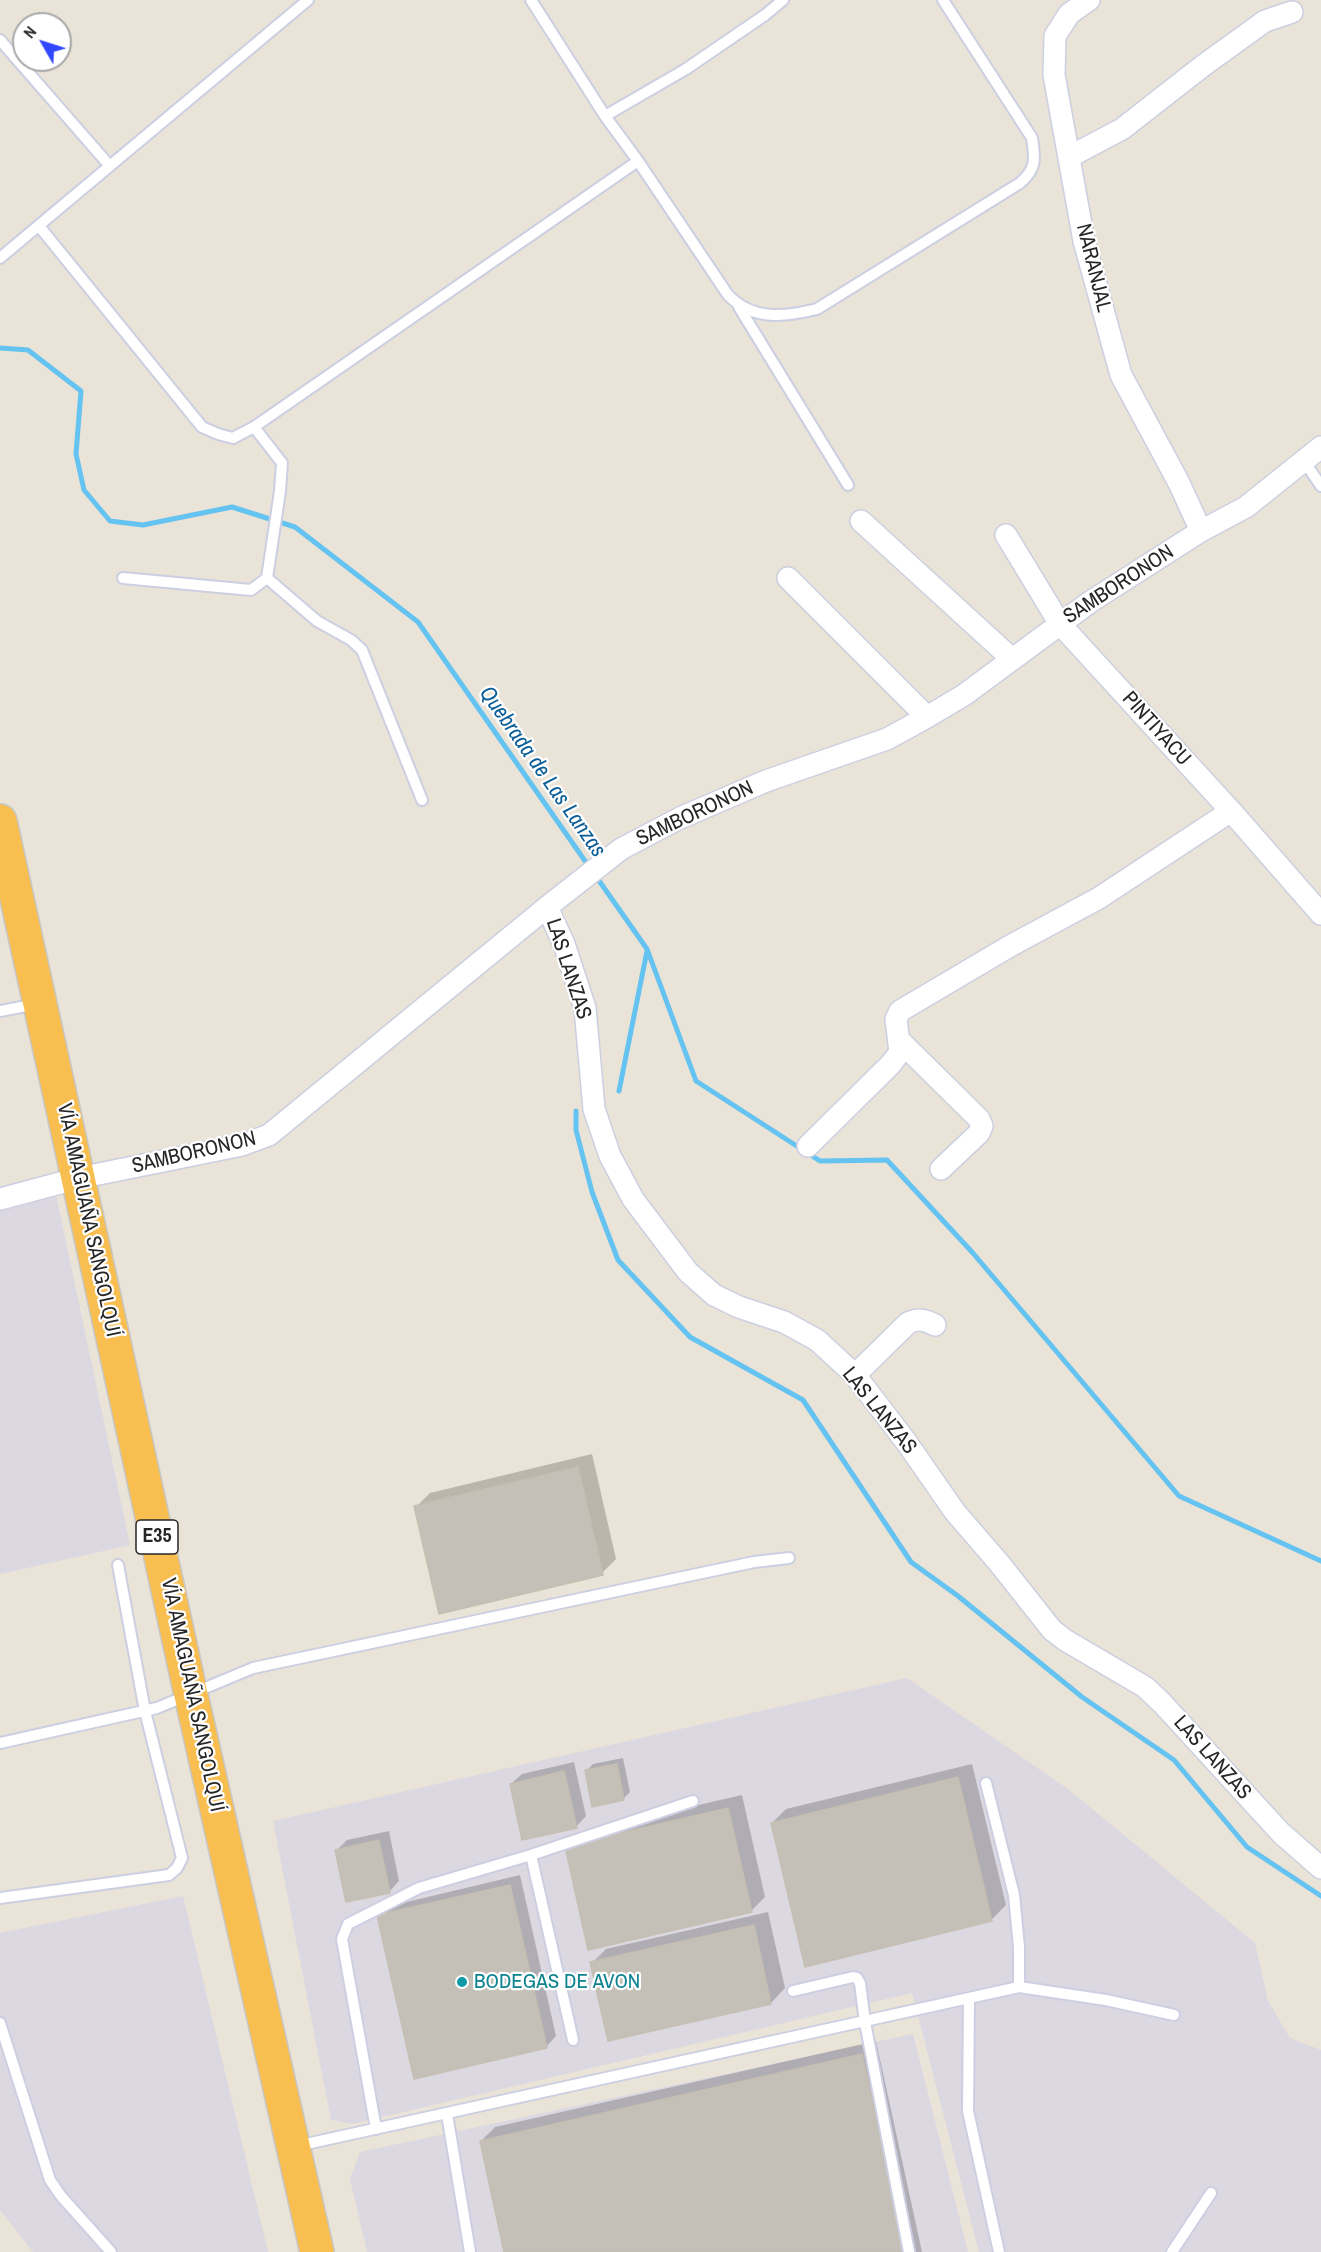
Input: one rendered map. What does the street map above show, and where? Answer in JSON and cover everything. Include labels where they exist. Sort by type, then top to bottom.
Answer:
[{"type":"highway","name":"VÍA AMAGUAÑA SANGOLQUÍ","points":[[0,821],[8,889],[40,1003],[191,1695],[317,2252]]},
{"type":"street","name":"NARANJAL","points":[[1089,0],[1069,14],[1055,36],[1054,75],[1084,241],[1121,375],[1179,483],[1201,531]]},
{"type":"street","points":[[1069,157],[1122,129],[1265,21],[1292,12]]},
{"type":"street","name":"SAMBORONON","points":[[0,1198],[79,1178],[242,1145],[269,1135],[621,849],[680,818],[766,781],[887,739],[927,717],[964,695],[1060,624],[1201,531],[1246,507],[1321,447]]},
{"type":"street","points":[[861,521],[1012,659]]},
{"type":"street","name":"PINTIYACU","points":[[1006,535],[1060,624],[1232,811],[1321,914]]},
{"type":"street","points":[[788,578],[927,717]]},
{"type":"street","points":[[808,1146],[891,1064],[900,1052],[896,1019],[900,1011],[1010,946],[1099,898],[1232,811]]},
{"type":"street","name":"LAS LANZAS","points":[[554,902],[564,944],[585,1008],[594,1109],[610,1156],[633,1199],[688,1272],[714,1295],[739,1307],[802,1330],[817,1340],[855,1375],[907,1443],[955,1512],[1052,1629],[1065,1640],[1144,1687],[1162,1703],[1281,1833],[1321,1868]]},
{"type":"street","points":[[899,1040],[979,1119],[982,1126],[979,1133],[941,1169]]},
{"type":"street","points":[[855,1375],[908,1323],[916,1319],[935,1325]]},
{"type":"lane","points":[[0,258],[309,0]]},
{"type":"lane","points":[[531,0],[605,116],[728,295],[740,307],[848,485]]},
{"type":"lane","points":[[605,116],[686,69],[783,0]]},
{"type":"lane","points":[[740,307],[760,314],[792,315],[817,309],[1020,183],[1030,174],[1035,158],[1032,138],[943,0]]},
{"type":"lane","points":[[0,40],[109,165]]},
{"type":"lane","points":[[39,226],[202,427],[232,438],[254,427],[638,161]]},
{"type":"lane","points":[[123,578],[251,590],[267,578],[282,463],[254,427]]},
{"type":"lane","points":[[1304,461],[1321,486]]},
{"type":"lane","points":[[267,578],[317,621],[351,640],[362,650],[422,800]]},
{"type":"lane","points":[[0,1011],[40,1003]]},
{"type":"lane","points":[[0,1743],[145,1711],[191,1695],[253,1668],[789,1557]]},
{"type":"lane","points":[[0,1898],[169,1875],[177,1868],[182,1858],[145,1711],[118,1565]]},
{"type":"lane","points":[[986,1783],[1014,1895],[1019,1947],[1018,1987]]},
{"type":"lane","points":[[376,2129],[342,1939],[348,1924],[419,1888],[531,1855],[693,1801]]},
{"type":"lane","points":[[531,1855],[573,2040]]},
{"type":"lane","points":[[794,1991],[853,1977],[857,1978],[860,1983],[865,2022],[909,2252]]},
{"type":"lane","points":[[292,2148],[1018,1987],[1106,2000],[1174,2015]]},
{"type":"lane","points":[[969,1998],[968,2111],[999,2252]]},
{"type":"lane","points":[[0,2023],[50,2180],[61,2196],[111,2252]]},
{"type":"lane","points":[[447,2114],[470,2252]]},
{"type":"lane","points":[[1172,2252],[1211,2193]]},
{"type":"shaded area","points":[[56,1195],[130,1545],[0,1574],[0,1208]]},
{"type":"shaded area","points":[[907,1678],[1068,1789],[1255,1943],[1268,2001],[1290,2038],[1321,2050],[1321,2252],[979,2252],[912,1993],[352,2124],[331,2120],[273,1821]]},
{"type":"shaded area","points":[[183,1896],[268,2252],[33,2252],[0,2210],[0,1933]]},
{"type":"shaded area","points":[[913,2034],[968,2252],[367,2252],[350,2179],[360,2152]]},
{"type":"building","points":[[578,1467],[603,1575],[439,1614],[414,1506]]},
{"type":"building","points":[[617,1764],[624,1800],[592,1807],[585,1770]]},
{"type":"building","points":[[564,1771],[577,1828],[522,1840],[510,1784]]},
{"type":"building","points":[[958,1777],[992,1921],[805,1967],[771,1823]]},
{"type":"building","points":[[728,1808],[752,1912],[588,1950],[565,1846]]},
{"type":"building","points":[[379,1840],[390,1893],[346,1902],[335,1850]]},
{"type":"building","name":"BODEGAS DE AVON","points":[[510,1885],[547,2048],[414,2079],[377,1915]]},
{"type":"building","points":[[754,1925],[771,2004],[608,2041],[590,1962]]},
{"type":"building","points":[[862,2054],[905,2252],[504,2252],[480,2141]]},
{"type":"waterway","name":"Quebrada de Las Lanzas","points":[[0,348],[28,350],[81,391],[76,454],[84,490],[110,521],[143,525],[232,507],[295,527],[418,622],[590,868]]},
{"type":"waterway","name":"Quebrada de Las Lanzas","points":[[595,875],[647,949],[696,1081],[820,1161],[887,1160],[972,1252],[1179,1496],[1321,1561]]},
{"type":"waterway","points":[[619,1091],[647,951]]},
{"type":"waterway","points":[[576,1111],[576,1130],[592,1192],[618,1260],[690,1337],[803,1400],[911,1562],[958,1596],[1082,1697],[1174,1760],[1247,1847],[1321,1896]]},
{"type":"place","name":"BODEGAS DE AVON","points":[[462,1982]]}]
